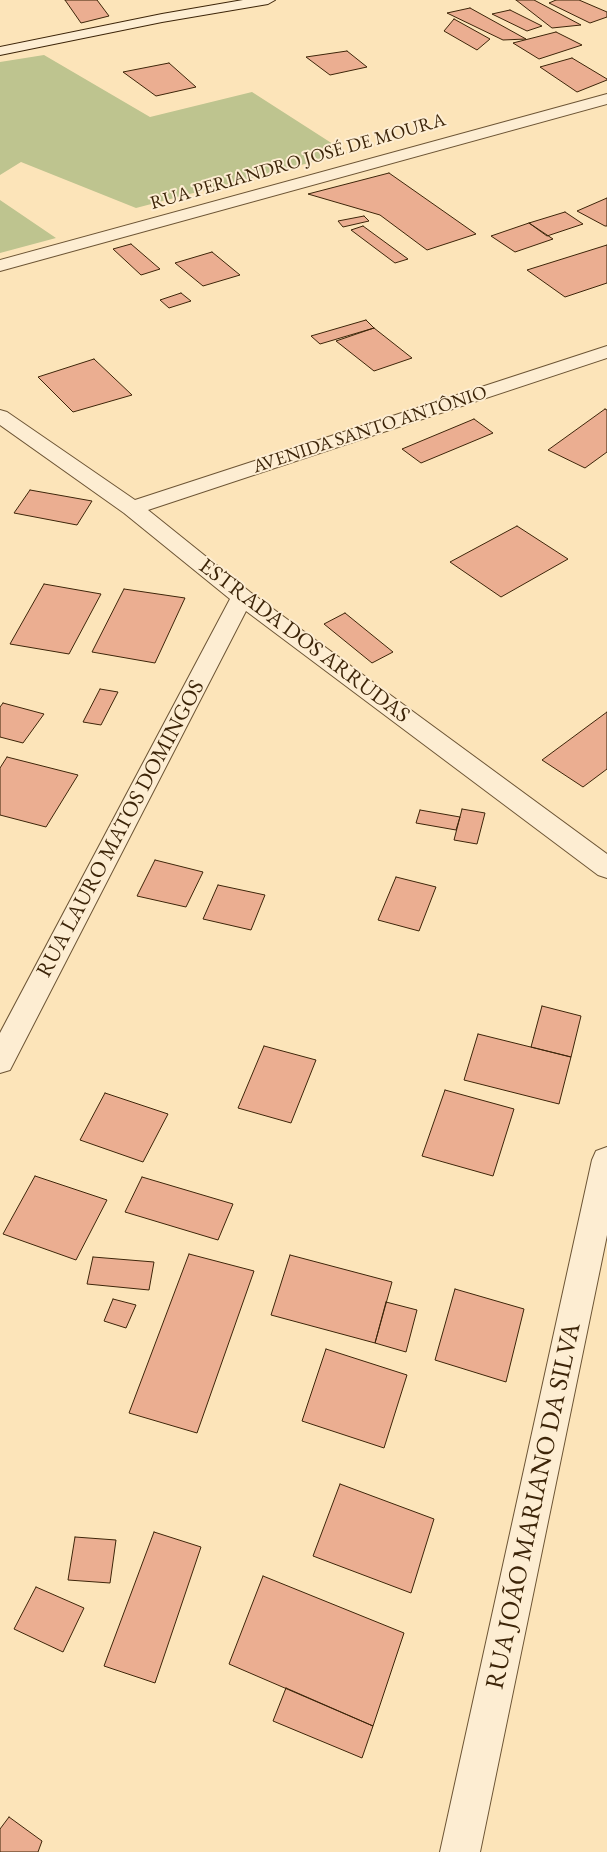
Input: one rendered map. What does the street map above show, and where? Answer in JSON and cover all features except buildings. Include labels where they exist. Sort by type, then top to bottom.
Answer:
[{"type":"street","points":[[0,51],[162,18],[268,0]]},
{"type":"street","name":"RUA PERIANDRO JOSÉ DE MOURA","points":[[0,266],[607,98]]},
{"type":"street","name":"AVENIDA SANTO ANTÔNIO","points":[[132,508],[607,352]]},
{"type":"street","points":[[581,361],[607,375]]},
{"type":"street","name":"ESTRADA DOS ARRUDAS","points":[[0,416],[132,508],[242,597],[607,868]]},
{"type":"street","name":"RUA LAURO MATOS DOMINGOS","points":[[0,1061],[242,597]]},
{"type":"street","name":"RUA JOÃO MARIANO DA SILVA","points":[[460,1852],[607,1160]]},
{"type":"green space","points":[[44,55],[150,117],[252,92],[347,153],[136,208],[21,162],[0,175],[0,62]]},
{"type":"green space","points":[[0,200],[56,238],[0,253]]}]
